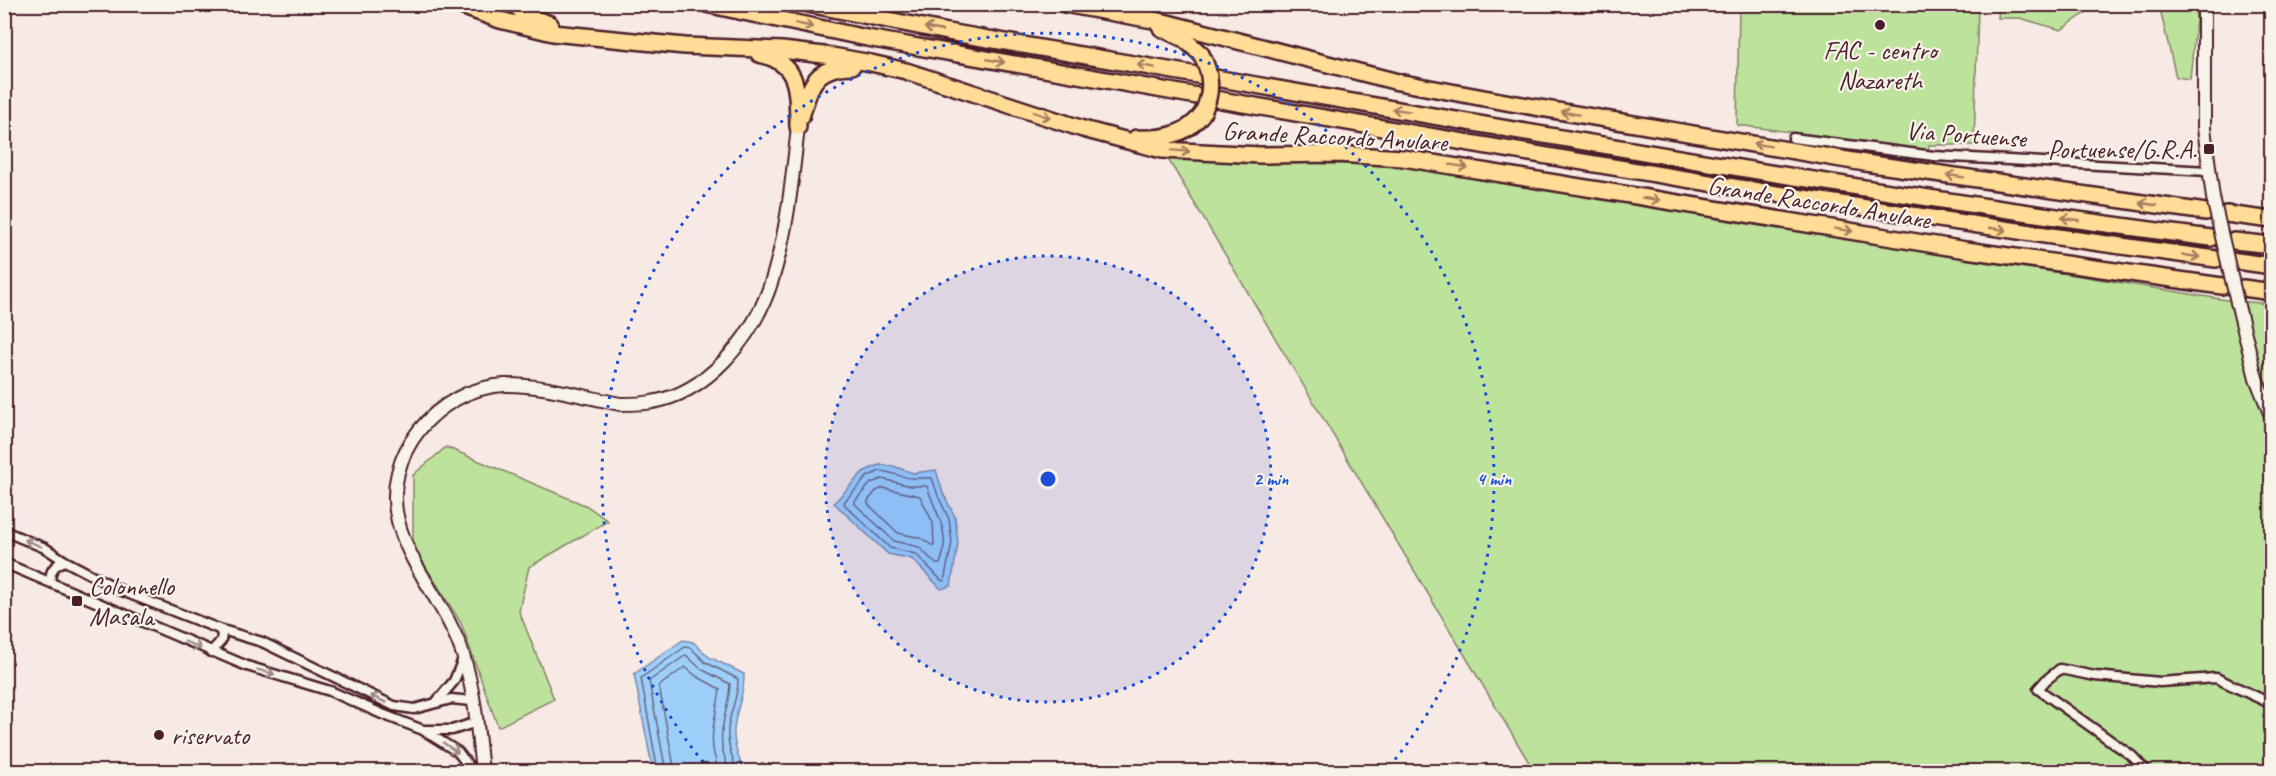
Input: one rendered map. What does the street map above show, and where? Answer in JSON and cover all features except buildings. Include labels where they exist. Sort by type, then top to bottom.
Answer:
[{"type":"highway","name":"Grande Raccordo Anulare","points":[[456,4],[500,20],[542,31],[685,46],[782,50],[832,56],[906,71],[1083,129],[1152,148],[1182,152],[1260,155],[1337,154],[1403,158],[1966,250],[2222,286]]},
{"type":"highway","points":[[514,4],[531,18],[562,26],[642,35],[813,48],[862,58],[906,71]]},
{"type":"highway","name":"Grande Raccordo Anulare","points":[[706,4],[890,42],[1724,186],[2216,260]]},
{"type":"highway","name":"Grande Raccordo Anulare","points":[[808,4],[948,32],[1728,167],[2211,238]]},
{"type":"highway","name":"Grande Raccordo Anulare","points":[[1064,4],[1164,22],[1398,82],[1489,99],[1865,163],[2210,205]]},
{"type":"highway","points":[[1083,129],[1132,138],[1166,137],[1187,129],[1202,114],[1209,96],[1208,69],[1201,54],[1184,39],[1168,31],[1102,12]]},
{"type":"highway","points":[[685,46],[757,54],[781,62],[788,69],[794,81],[798,127]]},
{"type":"highway","points":[[798,127],[814,83],[826,70],[832,67],[852,66],[906,71]]},
{"type":"highway","points":[[2226,214],[2271,220]]},
{"type":"highway","points":[[2234,241],[2271,245]]},
{"type":"highway","points":[[2237,261],[2271,266]]},
{"type":"highway","points":[[2240,295],[2271,292]]},
{"type":"street","points":[[2204,4],[2204,128],[2210,205],[2240,295],[2256,378],[2271,418]]},
{"type":"street","points":[[482,771],[477,722],[463,656],[446,616],[410,553],[398,522],[395,500],[397,477],[406,450],[414,436],[441,409],[474,392],[494,387],[528,387],[620,404],[635,404],[651,403],[670,397],[691,387],[708,375],[741,340],[768,290],[790,194],[798,127]]},
{"type":"street","name":"Via Portuense","points":[[1793,138],[1934,156],[2208,171]]},
{"type":"street","points":[[4,531],[45,548],[122,591],[219,629],[261,642],[394,706],[414,709],[451,699],[472,701]]},
{"type":"street","points":[[51,582],[50,577],[54,567],[65,561]]},
{"type":"street","points":[[4,563],[211,652],[247,666],[330,691],[423,730],[458,752],[473,771]]},
{"type":"street","points":[[211,652],[221,641],[222,634],[219,629]]},
{"type":"street","points":[[434,704],[454,681],[463,656]]},
{"type":"street","points":[[2147,771],[2132,756],[2038,689],[2060,669],[2095,676],[2160,682],[2216,678],[2271,704]]},
{"type":"street","points":[[423,730],[452,730],[477,722]]},
{"type":"green space","points":[[1999,4],[2097,5],[2061,30],[2020,18],[1998,18]]},
{"type":"green space","points":[[1739,5],[1978,5],[1974,145],[1929,145],[1928,150],[1737,125]]},
{"type":"green space","points":[[2159,5],[2195,5],[2196,20],[2190,79],[2176,77]]},
{"type":"green space","points":[[1168,159],[1405,166],[2227,300],[2271,304],[2271,771],[1534,771]]},
{"type":"green space","points":[[446,447],[587,506],[608,521],[529,567],[519,611],[554,699],[498,727],[461,623],[413,546],[413,475]]},
{"type":"water","points":[[879,465],[893,466],[913,473],[936,470],[943,493],[955,517],[958,543],[951,586],[941,589],[912,559],[888,554],[834,503],[863,472]]},
{"type":"water","points":[[683,640],[693,642],[709,657],[744,674],[734,741],[744,771],[653,771],[634,674]]},
{"type":"place","name":"FAC - centro Nazareth","points":[[1880,25]]},
{"type":"place","name":"Portuense/G.R.A.","points":[[2209,149]]},
{"type":"place","name":"Colonnello Masala","points":[[77,601]]},
{"type":"place","name":"riservato","points":[[159,735]]}]
